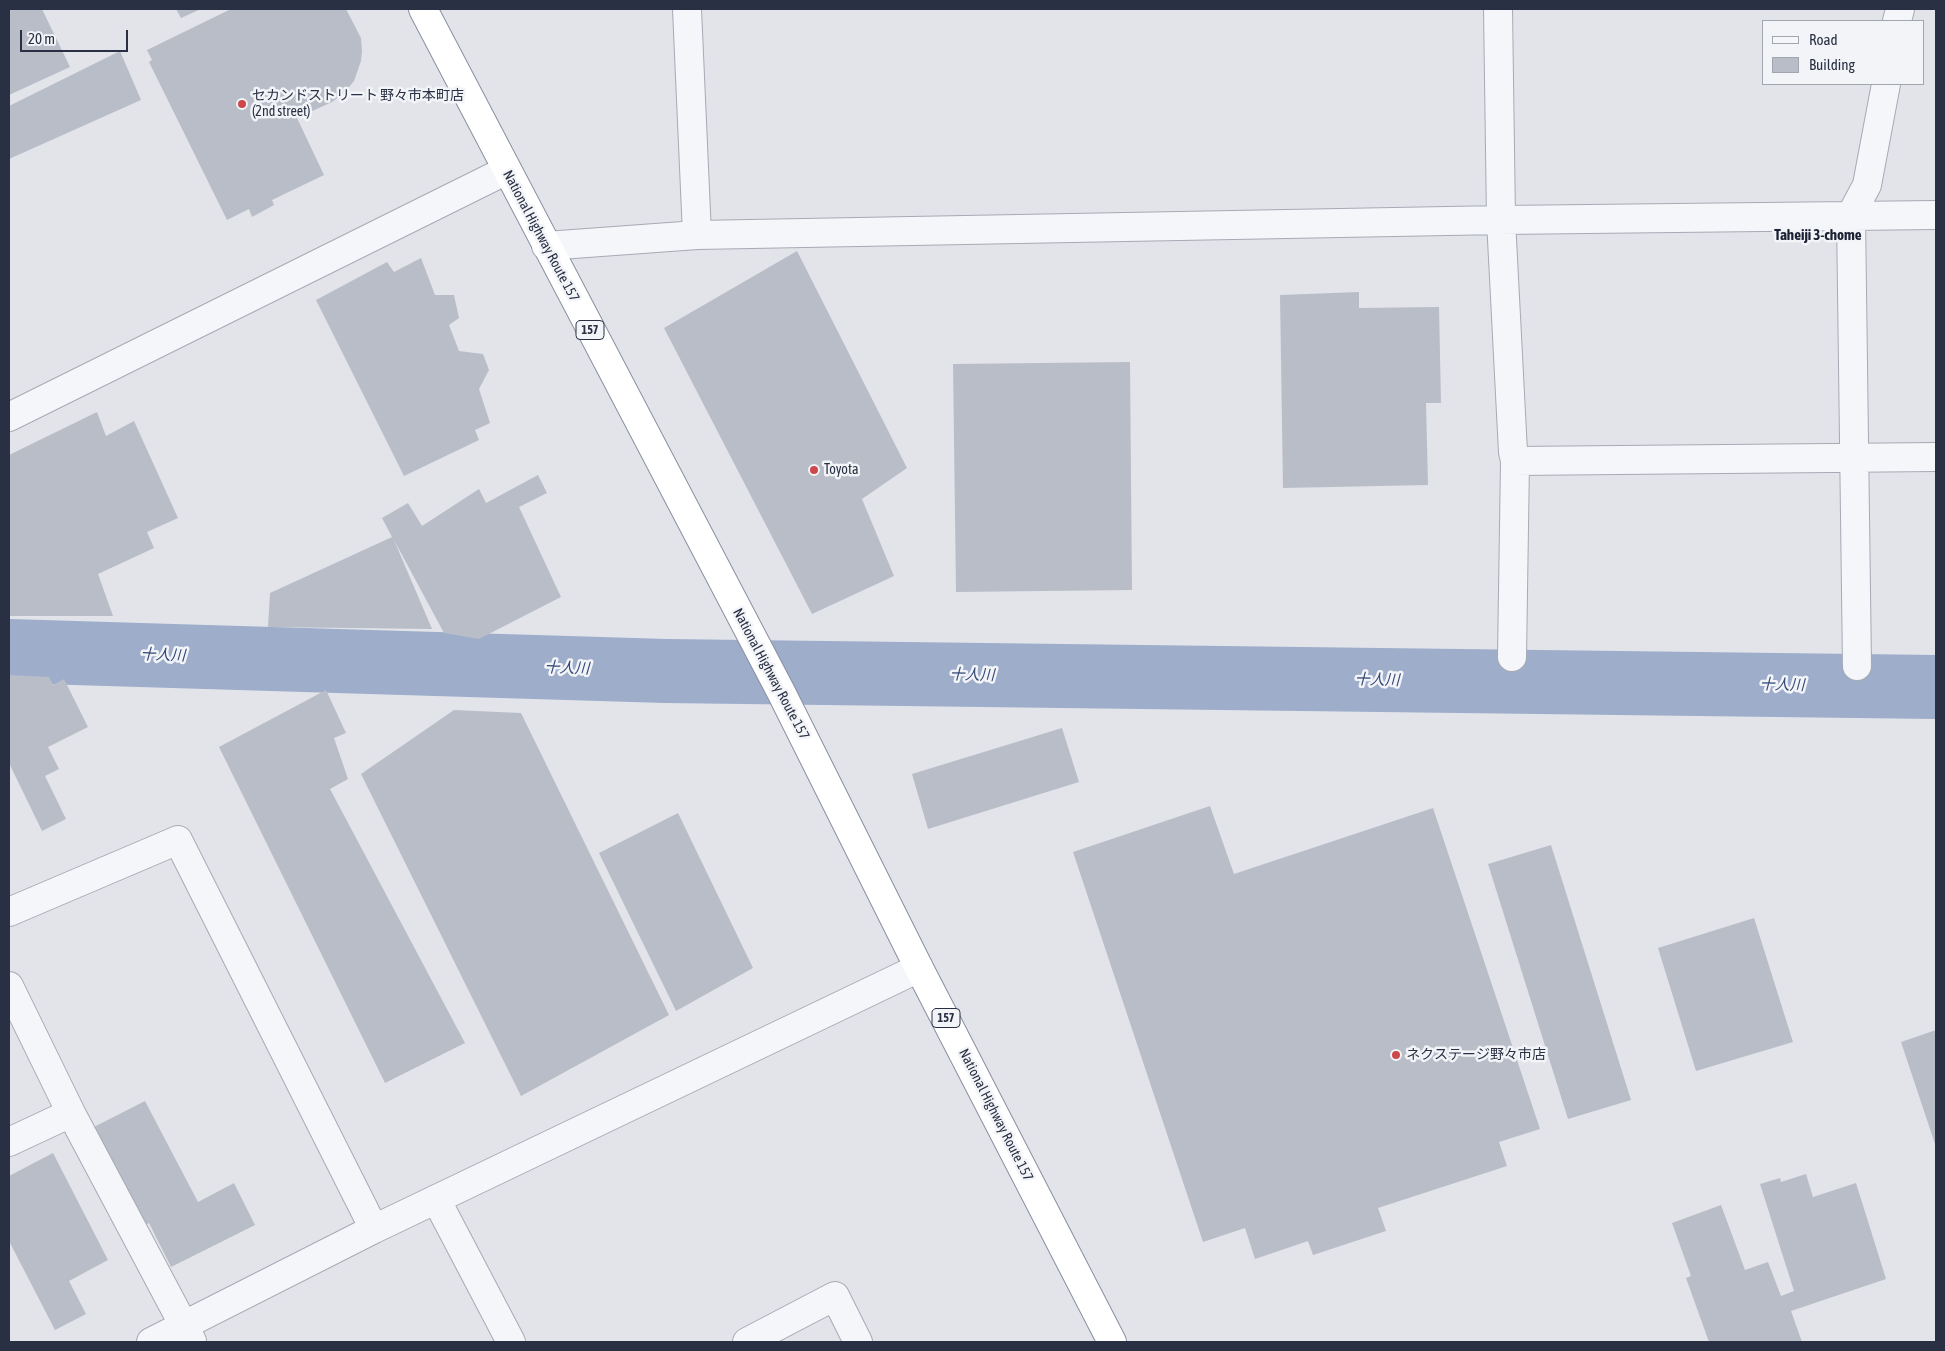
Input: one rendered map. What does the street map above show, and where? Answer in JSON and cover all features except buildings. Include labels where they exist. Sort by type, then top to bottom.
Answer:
[{"type":"highway","name":"National Highway Route 157","points":[[423,9],[760,650],[920,968],[1112,1342]]},
{"type":"street","points":[[687,9],[697,235]]},
{"type":"street","points":[[1498,9],[1501,220],[1515,461],[1512,657]]},
{"type":"street","points":[[1858,666],[1852,215],[1867,185],[1886,85]]},
{"type":"street","points":[[9,417],[507,170]]},
{"type":"street","points":[[546,246],[697,235],[1501,220],[1936,215]]},
{"type":"street","points":[[1515,461],[1936,456]]},
{"type":"street","points":[[9,912],[178,840],[374,1229]]},
{"type":"street","points":[[151,1342],[189,1334],[374,1229],[920,968]]},
{"type":"street","points":[[9,986],[72,1113],[189,1334]]},
{"type":"street","points":[[9,1142],[72,1113]]},
{"type":"street","points":[[436,1199],[510,1342]]},
{"type":"street","points":[[747,1342],[835,1296],[858,1342]]},
{"type":"waterway","name":"十人川","points":[[9,651],[666,671],[1936,687]]},
{"type":"place","name":"セカンドストリート 野々市本町店 (2nd street)","points":[[242,104]]},
{"type":"place","name":"Toyota","points":[[814,470]]},
{"type":"place","name":"ネクステージ野々市店","points":[[1396,1055]]},
{"type":"district","name":"Taheiji 3-chome","points":[[1818,235]]}]
